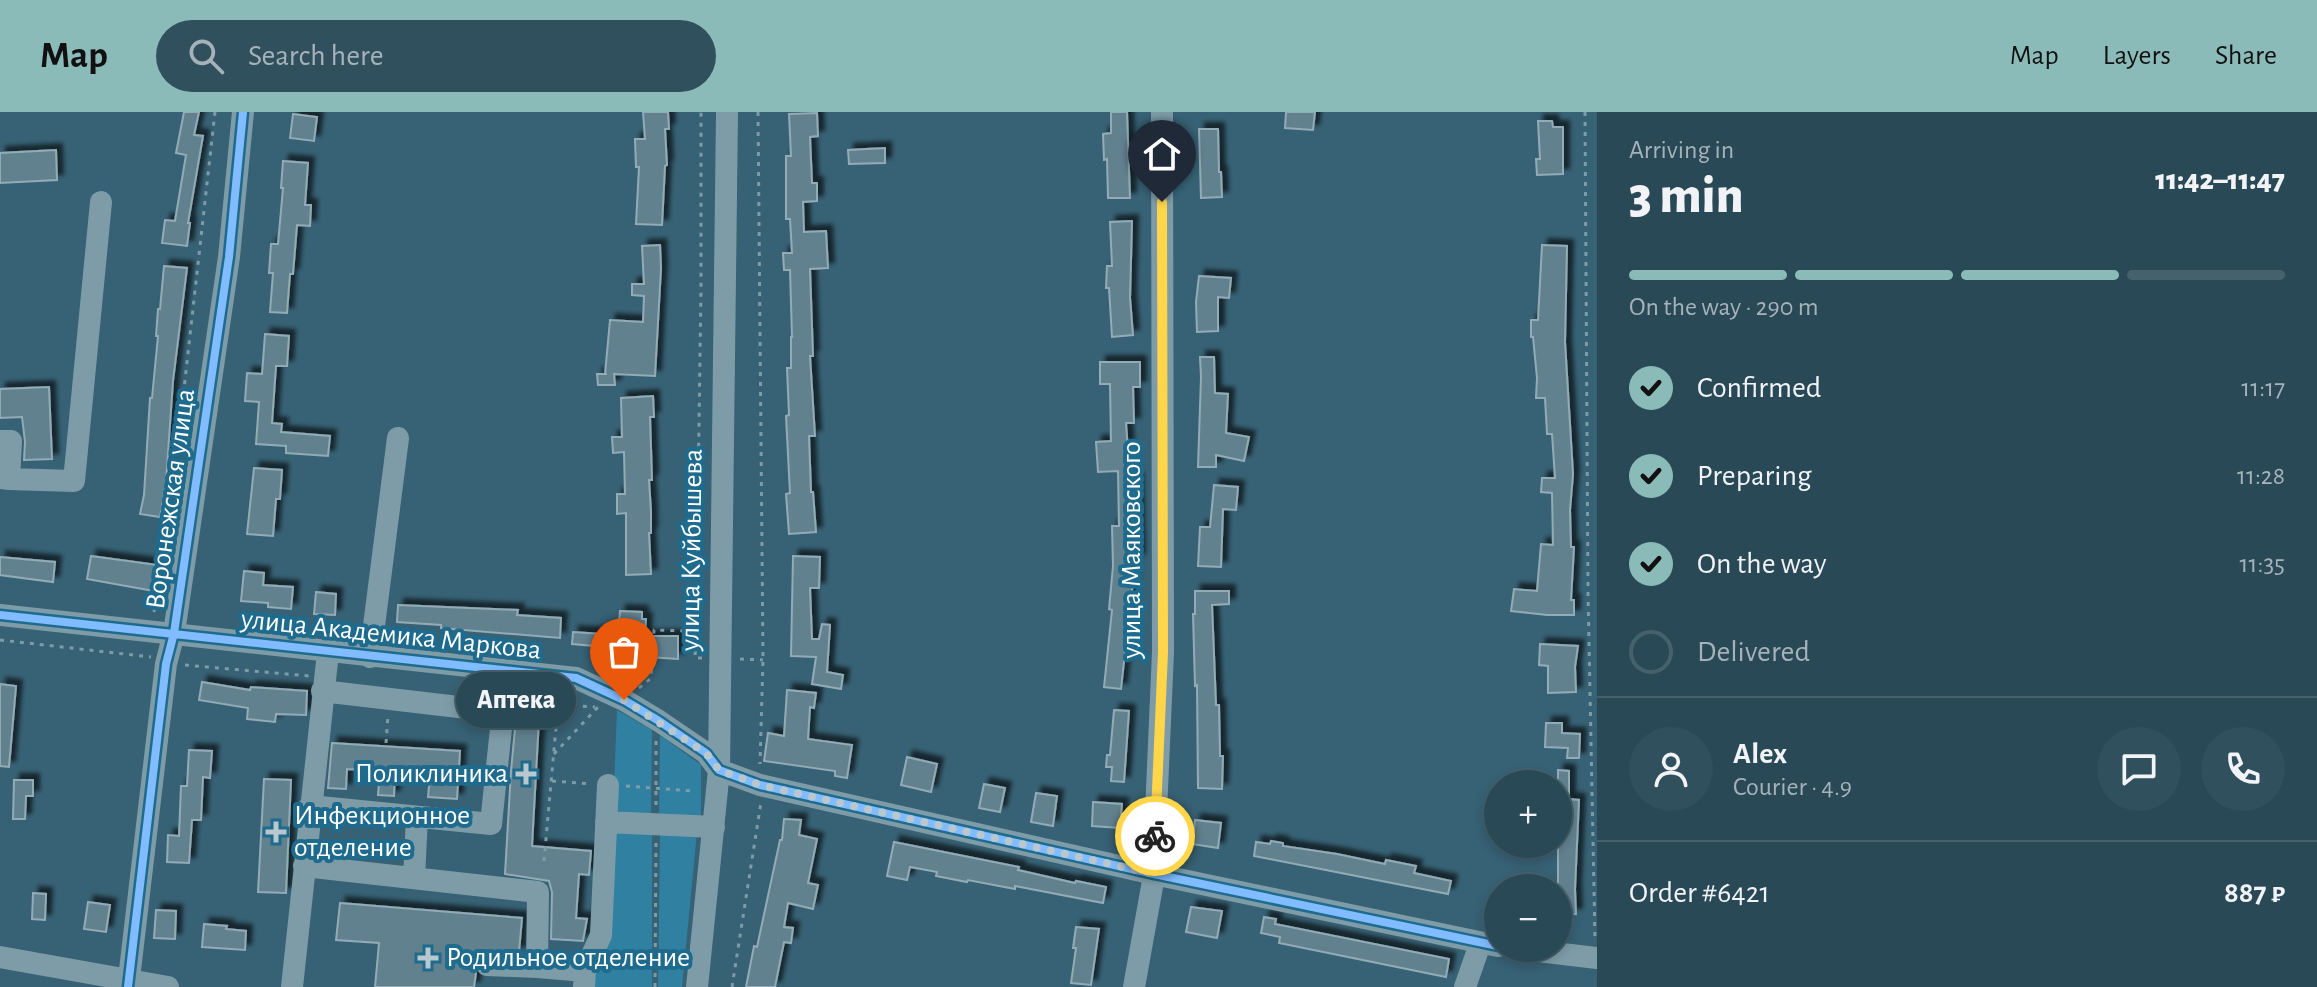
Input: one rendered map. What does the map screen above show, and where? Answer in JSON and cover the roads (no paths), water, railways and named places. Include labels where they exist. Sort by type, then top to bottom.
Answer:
[{"type":"street","name":"Воронежская улица","points":[[128,984],[166,664],[163,632],[229,257],[243,112]]},
{"type":"street","name":"улица Куйбышева","points":[[697,987],[719,770],[727,112]]},
{"type":"street","name":"улица Маяковского","points":[[1134,987],[1154,874],[1163,652],[1162,112]]},
{"type":"street","points":[[0,441],[11,441],[5,479],[74,481],[101,202]]},
{"type":"street","points":[[370,657],[398,438]]},
{"type":"street","name":"улица Академика Маркова","points":[[0,615],[576,678],[624,700],[659,721],[706,753],[719,770],[760,785],[1154,874],[1484,944]]},
{"type":"street","points":[[292,987],[328,652]]},
{"type":"street","points":[[310,806],[491,824],[507,671]]},
{"type":"street","points":[[322,691],[501,712]]},
{"type":"street","points":[[487,965],[537,967],[585,979],[601,935],[608,785]]},
{"type":"street","points":[[414,878],[417,817]]},
{"type":"street","points":[[606,822],[714,827]]},
{"type":"street","points":[[304,866],[538,892],[537,967]]},
{"type":"street","points":[[1465,987],[1484,954]]},
{"type":"street","points":[[1572,955],[1597,958]]},
{"type":"street","points":[[0,957],[128,984],[168,987]]},
{"type":"place","name":"Аптека","points":[[624,700]]},
{"type":"place","name":"Поликлиника","points":[[526,774]]},
{"type":"place","name":"Инфекционное отделение","points":[[276,832]]},
{"type":"place","name":"Родильное отделение","points":[[428,958]]}]
